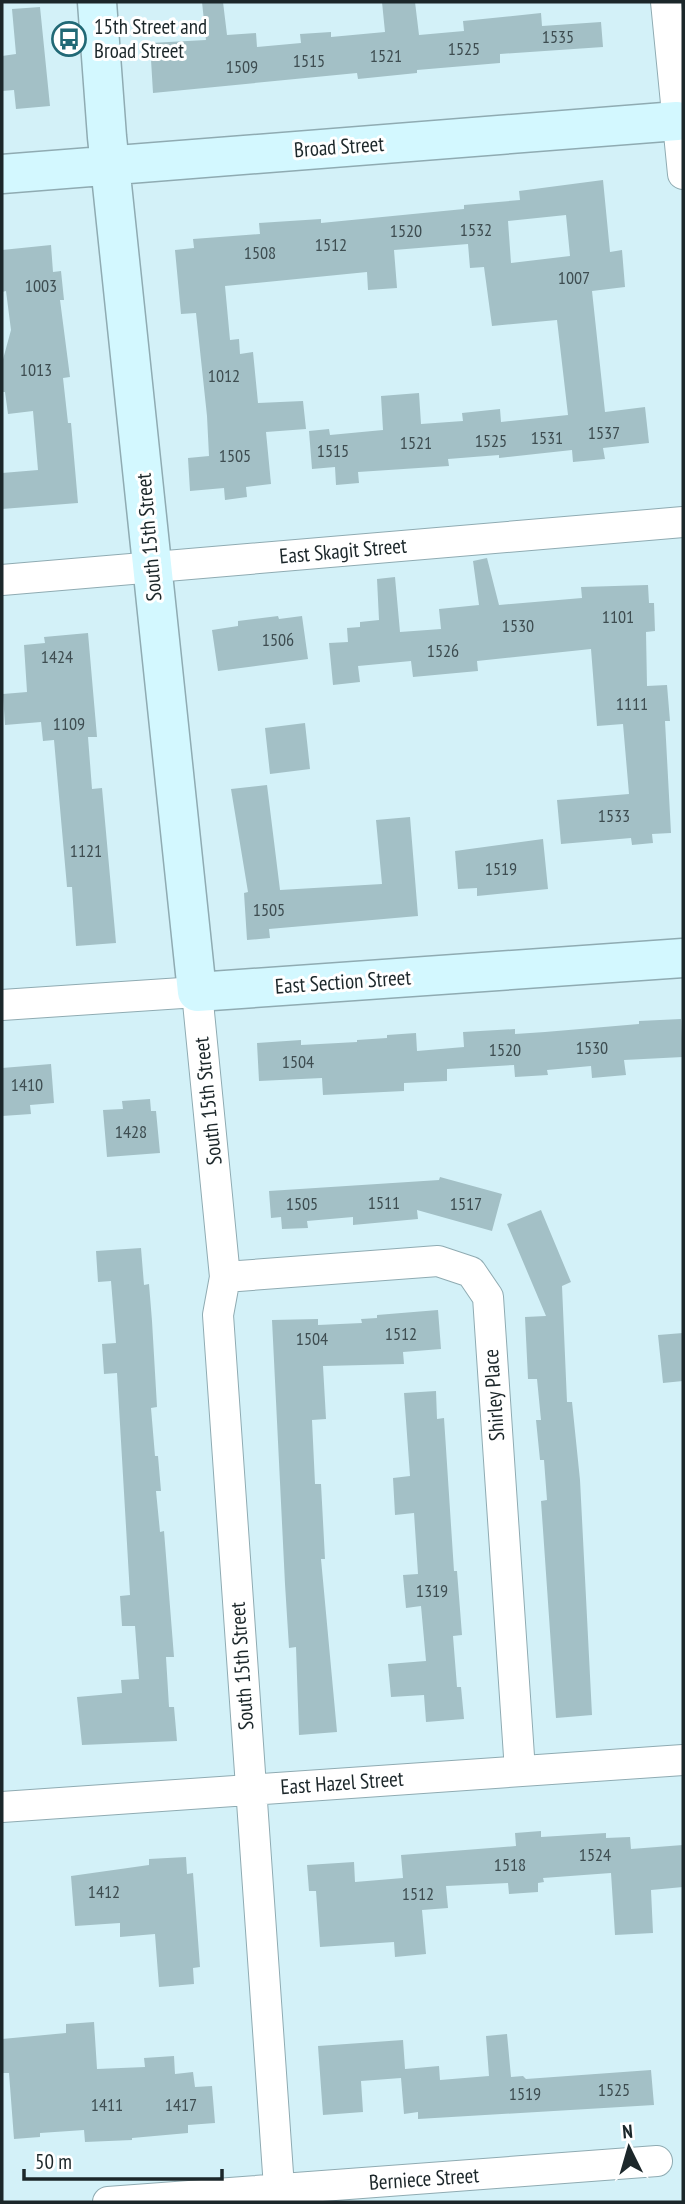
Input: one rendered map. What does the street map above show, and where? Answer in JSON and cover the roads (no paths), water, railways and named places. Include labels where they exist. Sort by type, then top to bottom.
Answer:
[{"type":"street","name":"South 15th Street","points":[[97,2],[111,165],[225,1277],[218,1315],[280,2196]]},
{"type":"street","points":[[666,2],[683,174]]},
{"type":"street","name":"Broad Street","points":[[2,174],[677,121]]},
{"type":"street","name":"East Skagit Street","points":[[2,580],[683,522]]},
{"type":"street","name":"East Section Street","points":[[2,1005],[683,958]]},
{"type":"street","name":"Shirley Place","points":[[225,1277],[438,1261],[471,1272],[488,1297],[520,1771]]},
{"type":"street","name":"East Hazel Street","points":[[2,1807],[683,1760]]},
{"type":"street","name":"Berniece Street","points":[[108,2202],[280,2196],[656,2161]]},
{"type":"place","name":"15th Street and Broad Street","points":[[69,39]]}]
